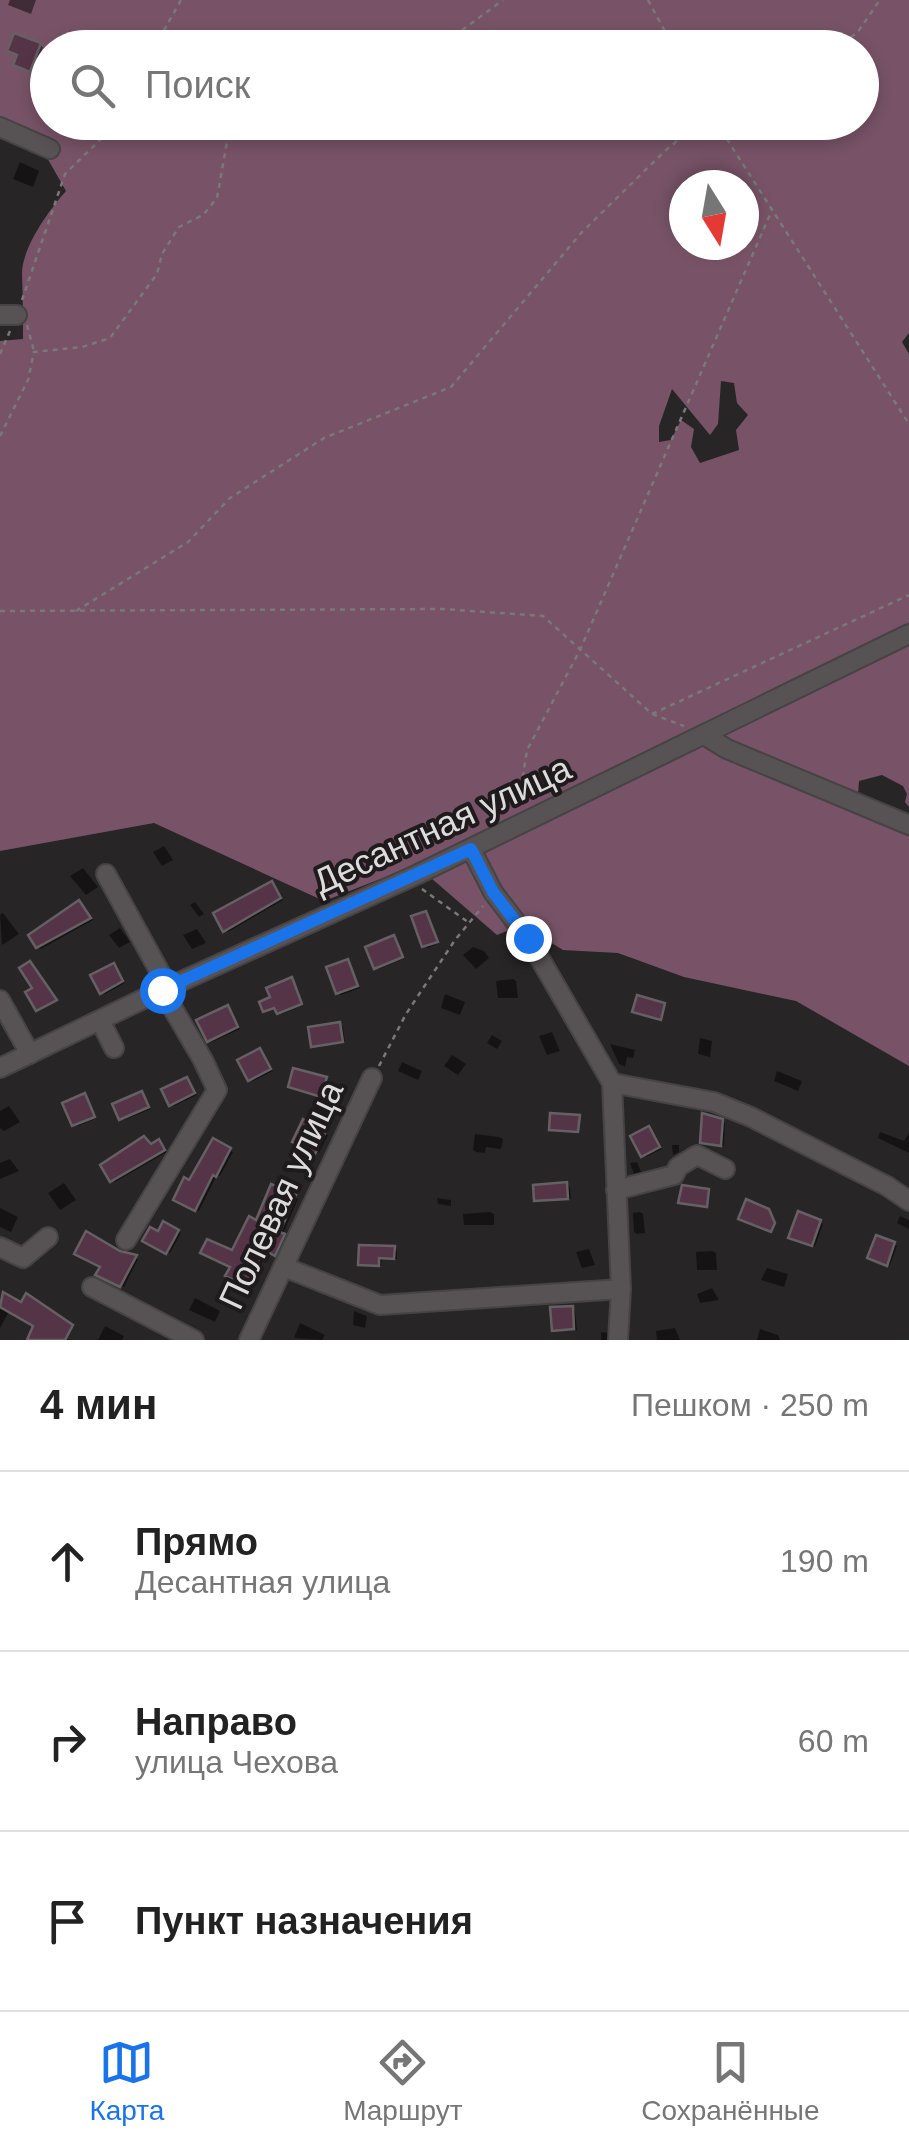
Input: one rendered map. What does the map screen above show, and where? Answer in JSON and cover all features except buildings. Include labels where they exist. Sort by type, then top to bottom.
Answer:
[{"type":"street","points":[[0,128],[50,149]]},
{"type":"street","name":"Десантная улица","points":[[0,1068],[471,849],[909,634]]},
{"type":"street","points":[[704,735],[727,749],[909,825]]},
{"type":"street","points":[[471,849],[493,892],[528,938],[612,1083],[620,1289],[618,1340]]},
{"type":"street","points":[[106,874],[217,1090],[126,1240]]},
{"type":"street","points":[[0,1000],[30,1054]]},
{"type":"street","points":[[100,1020],[114,1048]]},
{"type":"street","name":"Полевая улица","points":[[249,1340],[372,1078]]},
{"type":"street","points":[[612,1083],[733,1109],[887,1186],[909,1201]]},
{"type":"street","points":[[616,1190],[674,1175],[678,1167],[697,1155],[725,1169]]},
{"type":"street","points":[[0,1248],[23,1258],[48,1237]]},
{"type":"street","points":[[284,1267],[380,1306],[620,1289]]},
{"type":"street","points":[[92,1286],[194,1340]]},
{"type":"path","points":[[164,30],[181,0]]},
{"type":"path","points":[[462,30],[503,0]]},
{"type":"path","points":[[648,0],[664,30]]},
{"type":"path","points":[[858,30],[880,0]]},
{"type":"path","points":[[0,354],[9,315],[65,174],[101,140]]},
{"type":"path","points":[[34,352],[82,347],[110,338],[157,274],[162,254],[179,227],[203,215],[218,198],[227,140]]},
{"type":"path","points":[[76,611],[188,542],[230,498],[324,438],[451,387],[582,232],[678,140]]},
{"type":"path","points":[[727,140],[909,424]]},
{"type":"path","points":[[514,828],[527,750],[580,650],[772,210]]},
{"type":"path","points":[[0,436],[28,380],[34,352],[30,329],[9,315]]},
{"type":"path","points":[[652,714],[909,595]]},
{"type":"path","points":[[0,611],[442,609],[543,616],[652,714],[704,735]]},
{"type":"path","points":[[418,874],[419,887],[470,924]]},
{"type":"path","points":[[372,1078],[406,1014],[455,940],[493,892]]},
{"type":"shaded area","points":[[0,0],[909,0],[909,333],[902,342],[909,354],[909,807],[903,786],[882,775],[859,781],[858,795],[909,827],[909,1066],[796,1001],[684,977],[618,953],[563,950],[522,925],[497,935],[416,865],[324,901],[154,823],[0,851],[0,341],[23,339],[22,275],[26,254],[44,219],[66,191],[37,140],[879,140],[879,30],[30,30],[30,132],[0,119]],"holes":[[[721,381],[734,383],[737,403],[748,415],[736,430],[739,450],[700,463],[691,447],[694,429],[681,420],[671,440],[659,442],[659,426],[672,389],[710,435],[718,424]]]},
{"type":"route","points":[[162,990],[471,849],[493,892],[528,938]]}]
